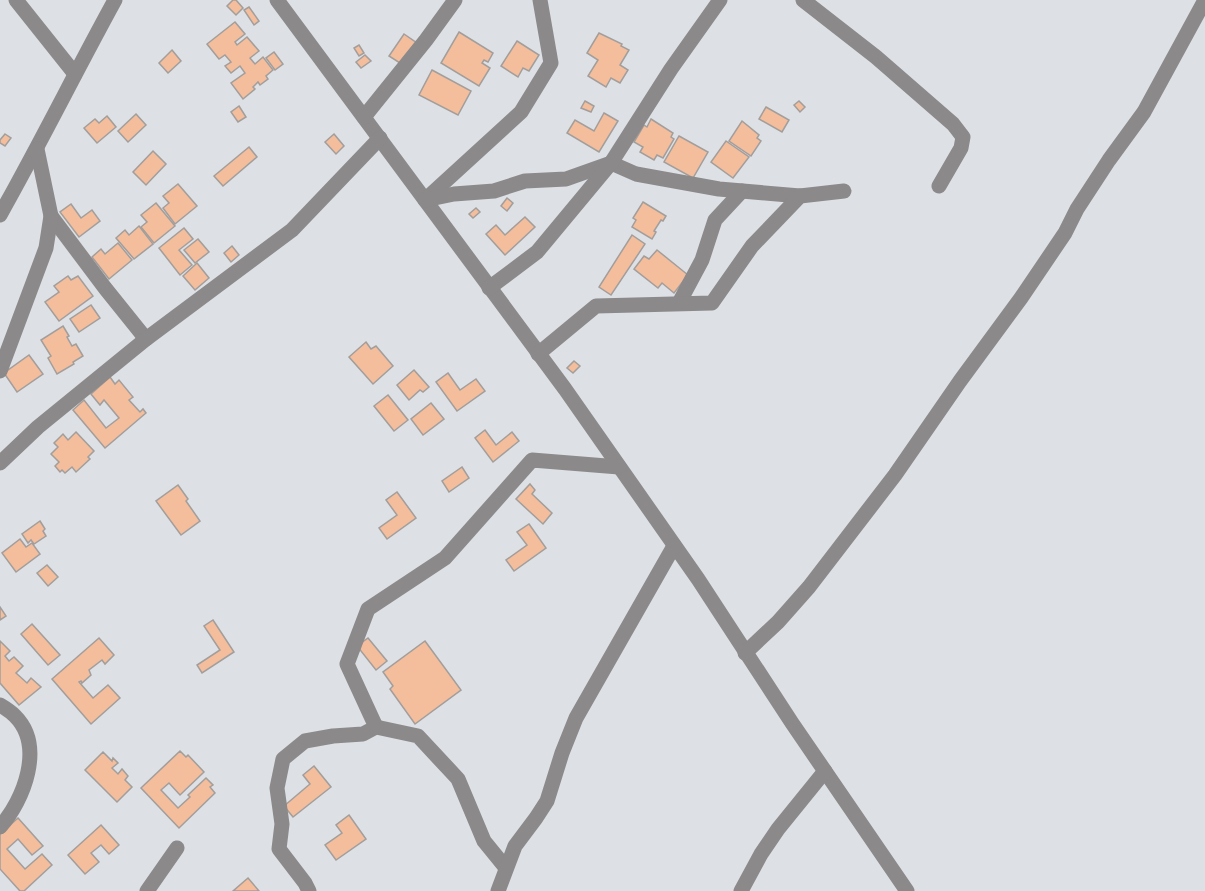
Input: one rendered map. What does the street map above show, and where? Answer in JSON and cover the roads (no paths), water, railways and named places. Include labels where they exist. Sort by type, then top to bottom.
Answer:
[{"type":"street","points":[[16,0],[75,74]]},
{"type":"street","points":[[0,214],[37,149],[115,0]]},
{"type":"street","points":[[277,0],[565,389],[698,579],[825,771],[908,891]]},
{"type":"street","points":[[364,117],[455,0]]},
{"type":"street","points":[[425,200],[521,112],[551,63],[540,0]]},
{"type":"street","points":[[489,288],[537,252],[611,163],[671,69],[720,0]]},
{"type":"street","points":[[803,0],[876,57],[953,124],[963,137],[961,148],[939,186]]},
{"type":"street","points":[[745,652],[778,622],[809,587],[896,475],[1021,298],[1109,160],[1144,112],[1205,0]]},
{"type":"street","points":[[0,463],[38,427],[146,339],[292,230],[380,138]]},
{"type":"street","points":[[0,371],[46,248],[51,216],[37,149]]},
{"type":"street","points":[[425,200],[454,194],[494,191],[525,181],[566,179],[611,163],[636,174],[719,189],[801,196],[844,191]]},
{"type":"street","points":[[679,303],[702,260],[715,220],[742,191]]},
{"type":"street","points":[[538,354],[596,306],[712,303],[752,246],[801,196]]},
{"type":"street","points":[[51,216],[146,339]]},
{"type":"street","points":[[376,727],[347,664],[368,609],[445,558],[532,460],[618,467]]},
{"type":"street","points":[[498,891],[515,846],[547,801],[576,718],[674,546]]},
{"type":"street","points":[[0,705],[16,716],[25,731],[31,754],[27,780],[9,817],[0,827]]},
{"type":"street","points":[[309,891],[279,849],[282,824],[277,788],[283,759],[305,741],[363,734],[376,727],[417,736],[458,779],[484,841],[506,868]]},
{"type":"street","points":[[741,891],[778,829],[825,771]]},
{"type":"street","points":[[147,891],[177,848]]}]
